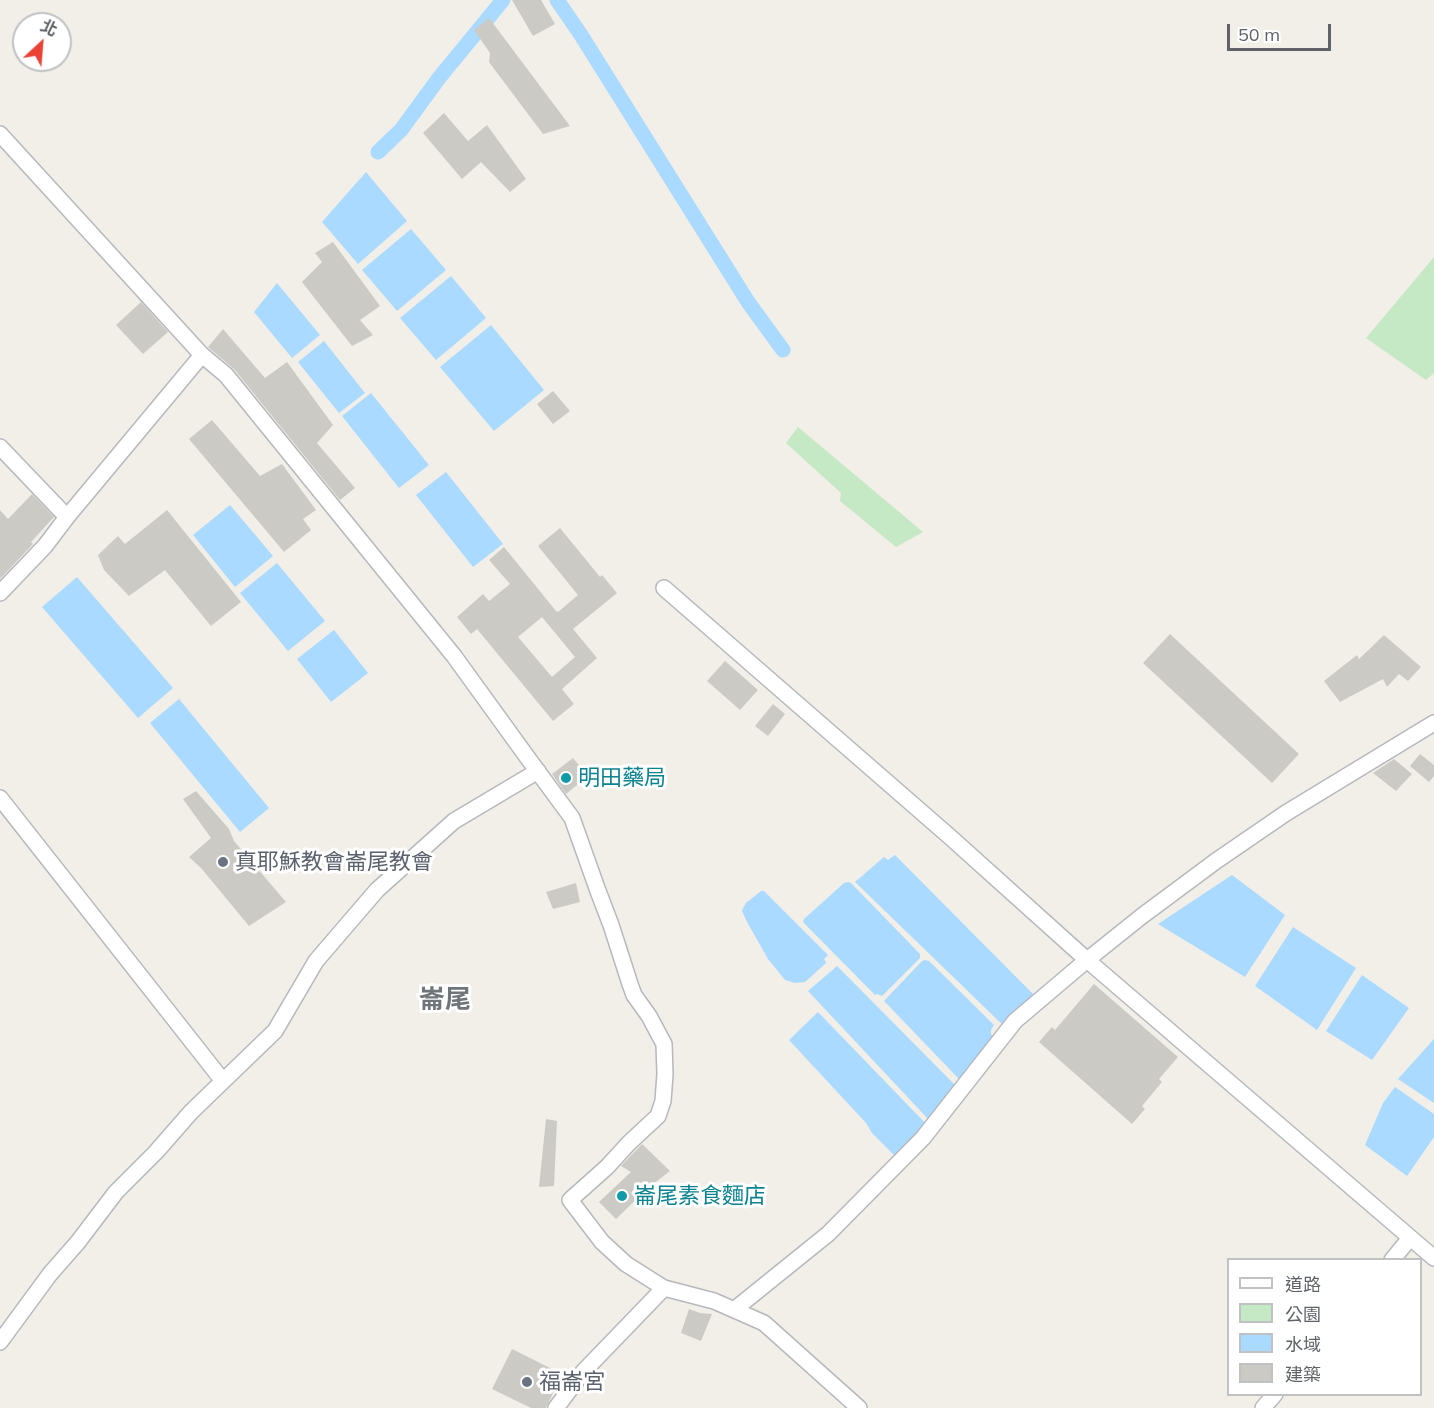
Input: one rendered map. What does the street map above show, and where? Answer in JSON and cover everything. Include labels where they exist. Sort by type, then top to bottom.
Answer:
[{"type":"street","points":[[0,134],[202,355],[226,375],[454,656],[573,818],[634,994],[664,1044],[665,1074],[663,1101],[657,1116],[607,1167],[570,1200],[602,1242],[626,1264],[664,1288],[714,1301],[764,1323],[859,1408]]},
{"type":"street","points":[[0,593],[45,546],[202,355]]},
{"type":"street","points":[[0,447],[67,518]]},
{"type":"street","points":[[664,588],[949,836],[1086,960],[1434,1258]]},
{"type":"street","points":[[735,1309],[828,1234],[923,1138],[1015,1021],[1086,960],[1161,902],[1286,813],[1434,723]]},
{"type":"street","points":[[0,1342],[50,1274],[116,1192],[156,1152],[191,1112],[275,1030],[316,961],[377,890],[454,821],[538,771]]},
{"type":"street","points":[[0,798],[223,1081]]},
{"type":"street","points":[[1394,1258],[1410,1238]]},
{"type":"street","points":[[556,1408],[583,1372],[664,1288]]},
{"type":"street","points":[[1263,1408],[1274,1396]]},
{"type":"green space","points":[[1434,257],[1434,373],[1426,380],[1366,338]]},
{"type":"green space","points":[[798,427],[923,532],[896,547],[840,501],[841,493],[786,443]]},
{"type":"water","points":[[366,172],[407,221],[358,264],[322,222]]},
{"type":"water","points":[[411,229],[446,270],[397,311],[362,270]]},
{"type":"water","points":[[451,276],[486,318],[436,360],[400,318]]},
{"type":"water","points":[[277,283],[320,335],[292,358],[254,312]]},
{"type":"water","points":[[491,325],[544,390],[494,431],[440,367]]},
{"type":"water","points":[[324,341],[365,393],[339,413],[298,362]]},
{"type":"water","points":[[371,393],[429,465],[399,488],[342,416]]},
{"type":"water","points":[[446,472],[503,544],[473,567],[416,495]]},
{"type":"water","points":[[230,505],[273,556],[235,587],[193,535]]},
{"type":"water","points":[[277,563],[325,621],[288,651],[240,593]]},
{"type":"water","points":[[77,577],[173,688],[138,718],[42,607]]},
{"type":"water","points":[[334,630],[368,673],[331,702],[297,659]]},
{"type":"water","points":[[179,699],[269,808],[240,832],[150,723]]},
{"type":"water","points":[[895,855],[1034,995],[1035,999],[1008,1030],[855,882],[884,857],[888,860]]},
{"type":"water","points":[[1232,875],[1285,915],[1245,977],[1158,924]]},
{"type":"water","points":[[848,882],[920,954],[920,958],[882,996],[875,995],[803,922],[844,883]]},
{"type":"water","points":[[761,891],[764,891],[828,955],[824,959],[826,963],[805,982],[795,983],[785,980],[768,959],[747,922],[743,908]]},
{"type":"water","points":[[1293,927],[1356,968],[1317,1030],[1255,986]]},
{"type":"water","points":[[925,960],[929,961],[994,1025],[991,1034],[994,1038],[962,1080],[884,1001]]},
{"type":"water","points":[[837,966],[958,1088],[929,1120],[808,991]]},
{"type":"water","points":[[1362,975],[1409,1008],[1372,1060],[1326,1031]]},
{"type":"water","points":[[818,1012],[929,1127],[895,1156],[789,1040]]},
{"type":"water","points":[[1434,1039],[1434,1103],[1398,1079]]},
{"type":"water","points":[[1395,1087],[1434,1114],[1434,1137],[1407,1176],[1365,1145],[1383,1103]]},
{"type":"building","points":[[512,0],[541,0],[555,24],[533,36]]},
{"type":"building","points":[[489,18],[570,126],[543,134],[489,62],[490,53],[474,30]]},
{"type":"building","points":[[444,113],[468,141],[487,125],[526,179],[510,192],[481,162],[462,179],[423,133]]},
{"type":"building","points":[[333,242],[380,306],[360,320],[373,335],[352,346],[302,282],[322,262],[315,253]]},
{"type":"building","points":[[141,302],[168,332],[143,354],[116,325]]},
{"type":"building","points":[[223,329],[265,378],[287,362],[333,425],[317,443],[355,488],[340,500],[234,369],[208,347]]},
{"type":"building","points":[[553,391],[570,411],[553,424],[537,404]]},
{"type":"building","points":[[212,420],[260,476],[282,464],[316,510],[303,519],[311,530],[284,552],[189,439]]},
{"type":"building","points":[[32,494],[54,517],[31,542],[33,544],[0,579],[0,510],[8,519]]},
{"type":"building","points":[[167,510],[241,602],[211,626],[165,570],[129,596],[104,570],[98,555],[118,536],[125,544]]},
{"type":"building","points":[[560,528],[600,577],[602,575],[617,593],[573,629],[597,658],[562,689],[574,704],[553,721],[477,629],[471,634],[457,617],[483,594],[489,601],[510,584],[489,560],[504,547],[556,611],[558,612],[578,595],[538,546]],"holes":[[[542,617],[575,657],[552,677],[518,637]]]},
{"type":"building","points":[[1170,634],[1299,754],[1272,783],[1143,663]]},
{"type":"building","points":[[1384,635],[1421,667],[1408,681],[1399,674],[1387,687],[1383,679],[1340,702],[1324,681],[1357,655],[1359,659]]},
{"type":"building","points":[[725,661],[758,690],[740,710],[707,681]]},
{"type":"building","points":[[773,704],[785,714],[768,736],[755,726]]},
{"type":"building","points":[[1420,754],[1434,765],[1434,776],[1429,782],[1410,766]]},
{"type":"building","name":"明田藥局","points":[[573,758],[588,776],[566,794],[552,774]]},
{"type":"building","points":[[1394,759],[1412,774],[1396,791],[1373,773]]},
{"type":"building","name":"真耶穌教會崙尾教會","points":[[196,791],[229,829],[234,841],[286,902],[249,926],[201,868],[189,857],[211,838],[183,799]]},
{"type":"building","points":[[576,883],[580,902],[553,909],[546,892]]},
{"type":"building","points":[[1094,984],[1178,1057],[1159,1079],[1162,1082],[1142,1106],[1145,1109],[1132,1124],[1039,1042],[1052,1027],[1055,1030]]},
{"type":"building","points":[[546,1119],[557,1121],[554,1186],[539,1187]]},
{"type":"building","points":[[642,1144],[670,1171],[648,1188],[616,1219],[599,1202],[631,1172],[621,1166]]},
{"type":"building","points":[[689,1309],[712,1314],[701,1341],[681,1333]]},
{"type":"building","name":"福崙宮","points":[[512,1349],[562,1374],[546,1408],[531,1408],[492,1389]]},
{"type":"waterway","points":[[378,152],[401,130],[439,78],[503,0]]},
{"type":"waterway","points":[[557,0],[748,302],[783,350]]},
{"type":"place","name":"明田藥局","points":[[566,778]]},
{"type":"place","name":"真耶穌教會崙尾教會","points":[[223,862]]},
{"type":"place","name":"崙尾素食麵店","points":[[622,1196]]},
{"type":"place","name":"福崙宮","points":[[527,1382]]},
{"type":"district","name":"崙尾","points":[[445,1000]]}]
